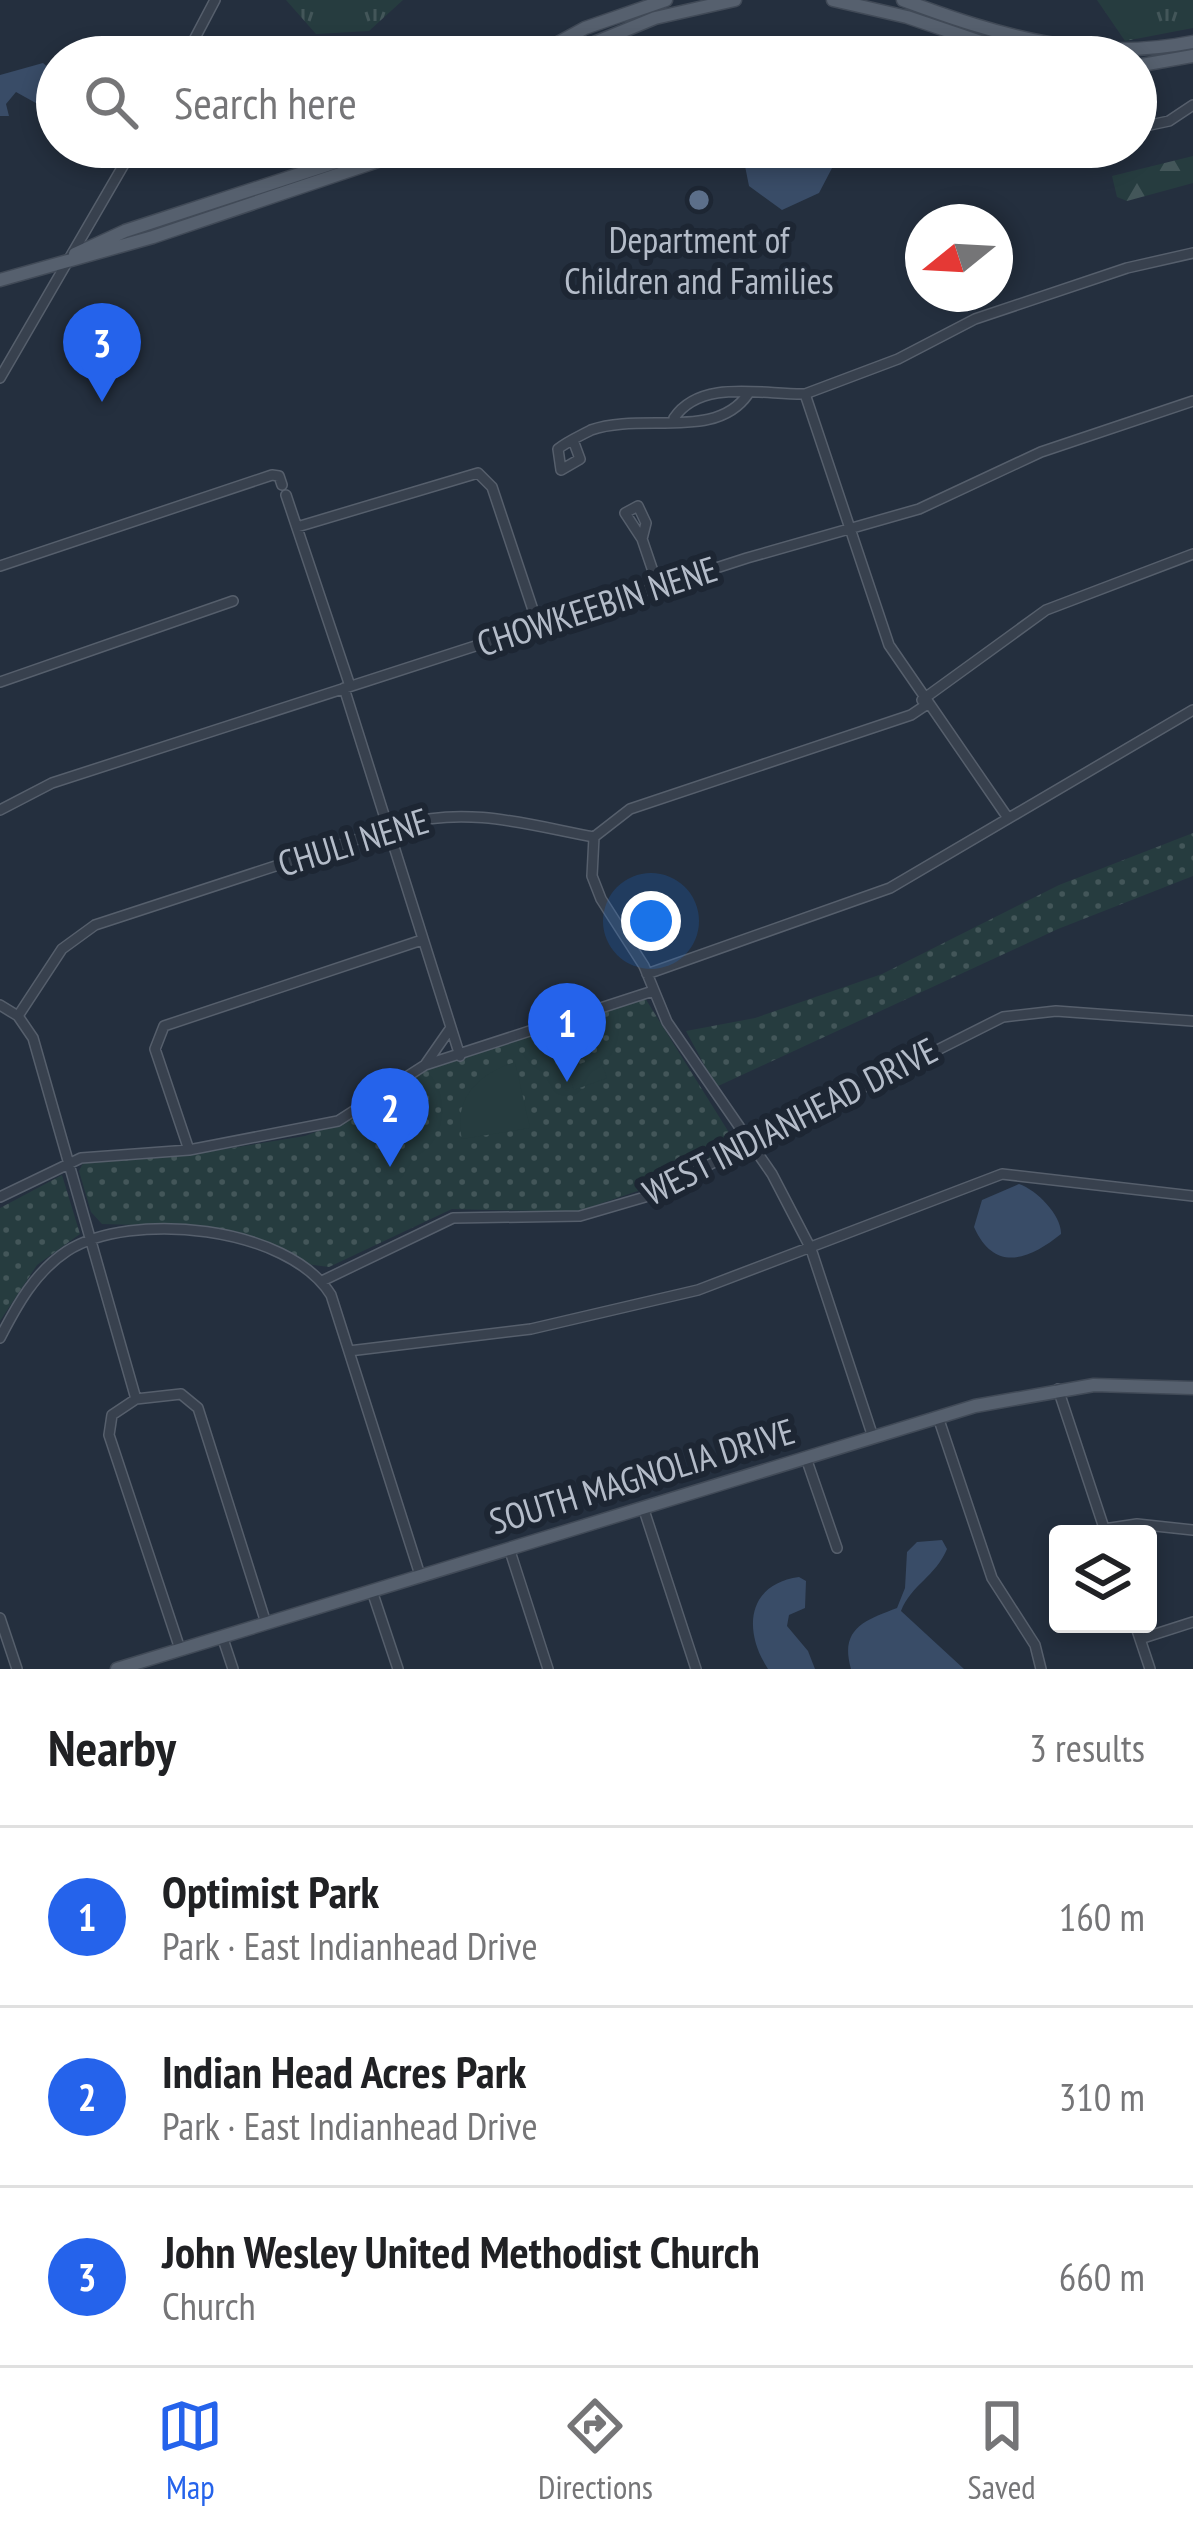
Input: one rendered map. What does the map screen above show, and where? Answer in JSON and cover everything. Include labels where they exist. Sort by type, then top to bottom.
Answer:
[{"type":"main road","points":[[585,36],[666,0]]},
{"type":"main road","points":[[589,36],[735,0]]},
{"type":"main road","points":[[836,0],[972,36]]},
{"type":"main road","points":[[902,0],[981,36]]},
{"type":"main road","points":[[1157,45],[1193,42]]},
{"type":"main road","points":[[1157,62],[1193,56]]},
{"type":"main road","points":[[314,177],[334,168]]},
{"type":"main road","points":[[0,280],[346,168]]},
{"type":"main road","name":"SOUTH MAGNOLIA DRIVE","points":[[117,1669],[938,1417],[1058,1389],[1193,1388]]},
{"type":"street","points":[[196,36],[215,0]]},
{"type":"street","points":[[1157,124],[1169,122],[1193,105]]},
{"type":"street","points":[[0,378],[122,168]]},
{"type":"street","points":[[674,418],[685,405],[708,396],[805,394],[898,359],[975,319],[1127,268],[1193,254]]},
{"type":"street","points":[[573,440],[603,426],[674,418],[686,425],[735,411],[748,394]]},
{"type":"street","points":[[805,394],[889,645],[1008,818]]},
{"type":"street","name":"CHOWKEEBIN NENE","points":[[0,810],[52,783],[658,586],[944,500],[1041,452],[1193,401]]},
{"type":"street","points":[[297,527],[478,472],[492,488],[538,626]]},
{"type":"street","points":[[0,566],[279,476],[460,1056]]},
{"type":"street","points":[[642,539],[658,586]]},
{"type":"street","points":[[873,1437],[811,1249],[752,1146],[667,1022],[647,974],[595,887],[594,837],[630,809],[911,715],[1046,610],[1193,554]]},
{"type":"street","points":[[0,682],[233,601]]},
{"type":"street","points":[[647,974],[890,888],[1193,710]]},
{"type":"street","name":"CHULI NENE","points":[[18,1016],[62,949],[83,932],[388,829],[460,814],[594,837]]},
{"type":"street","points":[[189,1150],[158,1060],[155,1041],[164,1026],[422,940]]},
{"type":"street","points":[[0,1197],[70,1163],[189,1150],[338,1121],[424,1065],[653,991]]},
{"type":"street","points":[[0,1006],[18,1016],[33,1038],[136,1399]]},
{"type":"street","name":"WEST INDIANHEAD DRIVE","points":[[322,1281],[445,1221],[598,1213],[678,1183],[960,1034],[1003,1017],[1056,1010],[1193,1022]]},
{"type":"street","points":[[424,1065],[450,1029]]},
{"type":"street","points":[[349,1351],[551,1325],[698,1290],[1003,1174],[1193,1196]]},
{"type":"street","points":[[0,1338],[43,1270],[92,1238],[175,1228],[242,1240],[322,1281],[420,1575]]},
{"type":"street","points":[[1058,1389],[1103,1525]]},
{"type":"street","points":[[180,1649],[110,1435],[112,1415],[136,1399],[171,1392],[186,1395],[198,1408],[266,1623]]},
{"type":"street","points":[[938,1417],[992,1579],[1035,1645],[1041,1669]]},
{"type":"street","points":[[806,1458],[836,1547]]},
{"type":"street","points":[[643,1507],[696,1669]]},
{"type":"street","points":[[1157,1526],[1193,1530]]},
{"type":"street","points":[[509,1548],[548,1669]]},
{"type":"street","points":[[372,1591],[398,1669]]},
{"type":"street","points":[[0,1618],[17,1669]]},
{"type":"street","points":[[1140,1639],[1193,1622]]},
{"type":"street","points":[[1138,1633],[1150,1669]]},
{"type":"street","points":[[222,1636],[233,1669]]},
{"type":"green space","points":[[286,0],[403,0],[369,31],[316,34]]},
{"type":"green space","points":[[1097,0],[1193,0],[1193,28],[1122,36]]},
{"type":"green space","points":[[1193,156],[1193,183],[1127,201],[1117,197],[1112,176]]},
{"type":"green space","points":[[1193,833],[1193,876],[1058,929],[716,1087],[686,1031],[755,1018],[882,974],[1059,885]]},
{"type":"green space","points":[[645,998],[738,1147],[676,1178],[576,1212],[452,1209],[329,1267],[306,1264],[208,1227],[102,1224],[91,1212],[79,1171],[83,1163],[195,1154],[305,1136],[356,1116],[422,1071]]},
{"type":"green space","points":[[599,1057],[607,1078],[574,1090],[566,1069]]},
{"type":"green space","points":[[515,1062],[530,1128],[462,1139],[461,1111],[471,1090],[490,1073]]},
{"type":"green space","points":[[62,1175],[80,1234],[37,1265],[0,1321],[0,1208]]},
{"type":"water","points":[[36,65],[36,103],[16,92],[6,104],[9,116],[0,116],[0,75]]},
{"type":"water","points":[[745,168],[832,168],[819,193],[782,210],[749,186]]},
{"type":"water","points":[[1019,1184],[1047,1205],[1061,1234],[1014,1258],[992,1251],[974,1227],[982,1200]]},
{"type":"water","points":[[942,1540],[947,1549],[942,1558],[901,1611],[964,1669],[851,1669],[852,1635],[866,1622],[897,1608],[905,1588],[907,1552],[917,1542]]},
{"type":"water","points":[[799,1577],[806,1581],[805,1608],[789,1615],[787,1626],[808,1651],[815,1669],[768,1669],[755,1639],[755,1611],[769,1589]]},
{"type":"place","name":"Department of Children and Families","points":[[699,200]]},
{"type":"place","name":"John Wesley United Methodist Church","points":[[102,402]]},
{"type":"place","name":"Optimist Park","points":[[567,1082]]},
{"type":"place","name":"Indian Head Acres Park","points":[[390,1167]]}]
